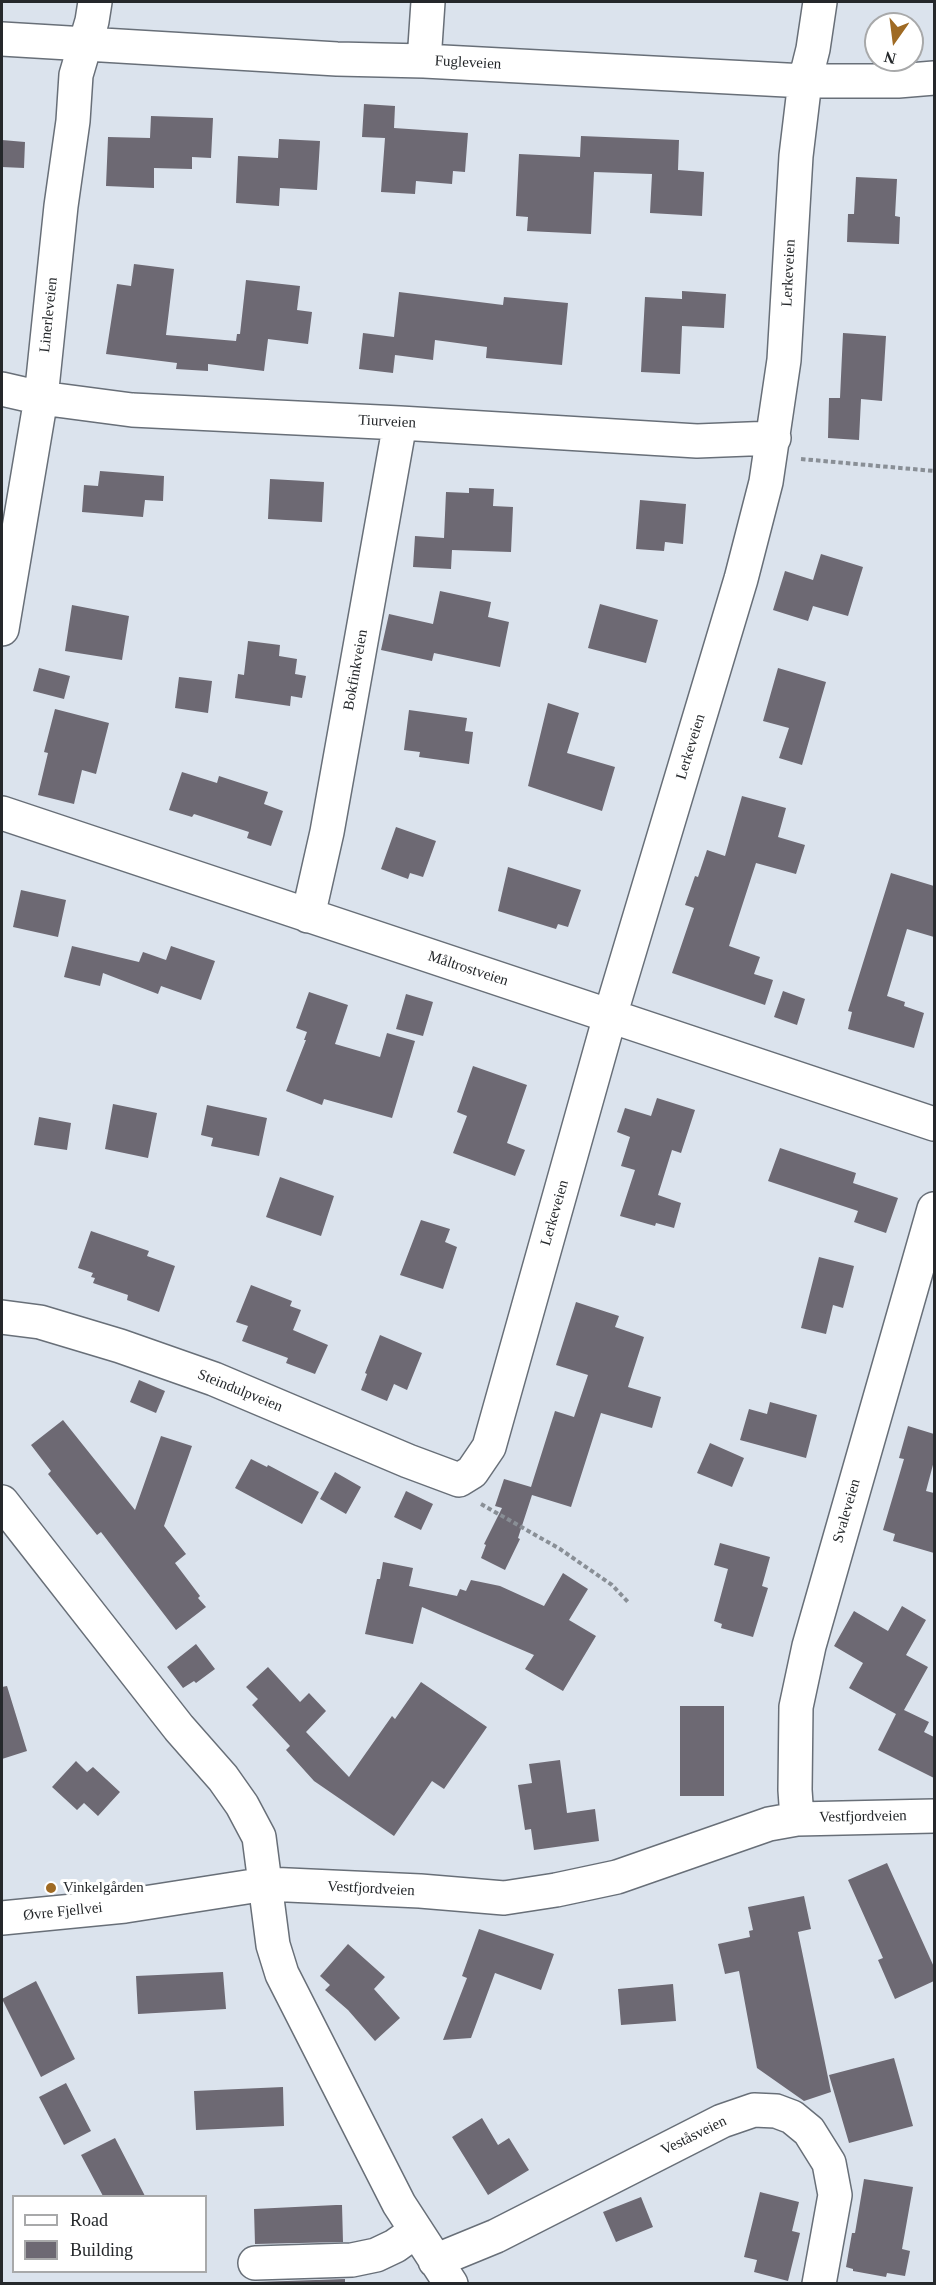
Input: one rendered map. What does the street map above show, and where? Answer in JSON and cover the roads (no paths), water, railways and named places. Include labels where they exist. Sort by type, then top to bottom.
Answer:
[{"type":"street","name":"Linerleveien","points":[[2,629],[41,398],[61,206],[73,121],[76,75],[92,21],[95,2]]},
{"type":"street","points":[[424,61],[428,2]]},
{"type":"street","name":"Lerkeveien","points":[[465,1476],[489,1447],[610,1016],[741,579],[766,482],[773,447],[784,360],[796,156],[805,81],[813,49],[820,2]]},
{"type":"street","name":"Fugleveien","points":[[2,39],[337,59],[424,61],[805,81],[898,81],[934,78]]},
{"type":"street","name":"Tiurveien","points":[[2,389],[41,398],[132,410],[400,423],[773,447]]},
{"type":"street","name":"Bokfinkveien","points":[[308,916],[327,832],[400,423]]},
{"type":"street","name":"Måltrostveien","points":[[2,813],[934,1124]]},
{"type":"street","name":"Svaleveien","points":[[797,1819],[794,1730],[796,1707],[809,1646],[934,1209]]},
{"type":"street","name":"Steindulpveien","points":[[2,1317],[39,1322],[120,1346],[214,1379],[408,1461],[465,1476]]},
{"type":"street","points":[[2,1502],[236,1796],[259,1837],[266,1884]]},
{"type":"street","name":"Vestfjordveien","points":[[266,1884],[420,1891],[504,1898],[617,1877],[769,1824],[797,1819],[934,1816]]},
{"type":"street","name":"Øvre Fjellvei","points":[[2,1918],[124,1906],[266,1884]]},
{"type":"street","name":"Veståsveien","points":[[266,1884],[273,1945],[282,1974],[394,2193],[443,2272],[496,2236],[722,2121],[754,2110],[776,2111],[792,2117],[809,2131],[829,2163],[835,2195],[819,2283]]},
{"type":"street","points":[[255,2263],[352,2260],[376,2255],[416,2231]]},
{"type":"place","name":"Vinkelgården","points":[[51,1888]]}]
